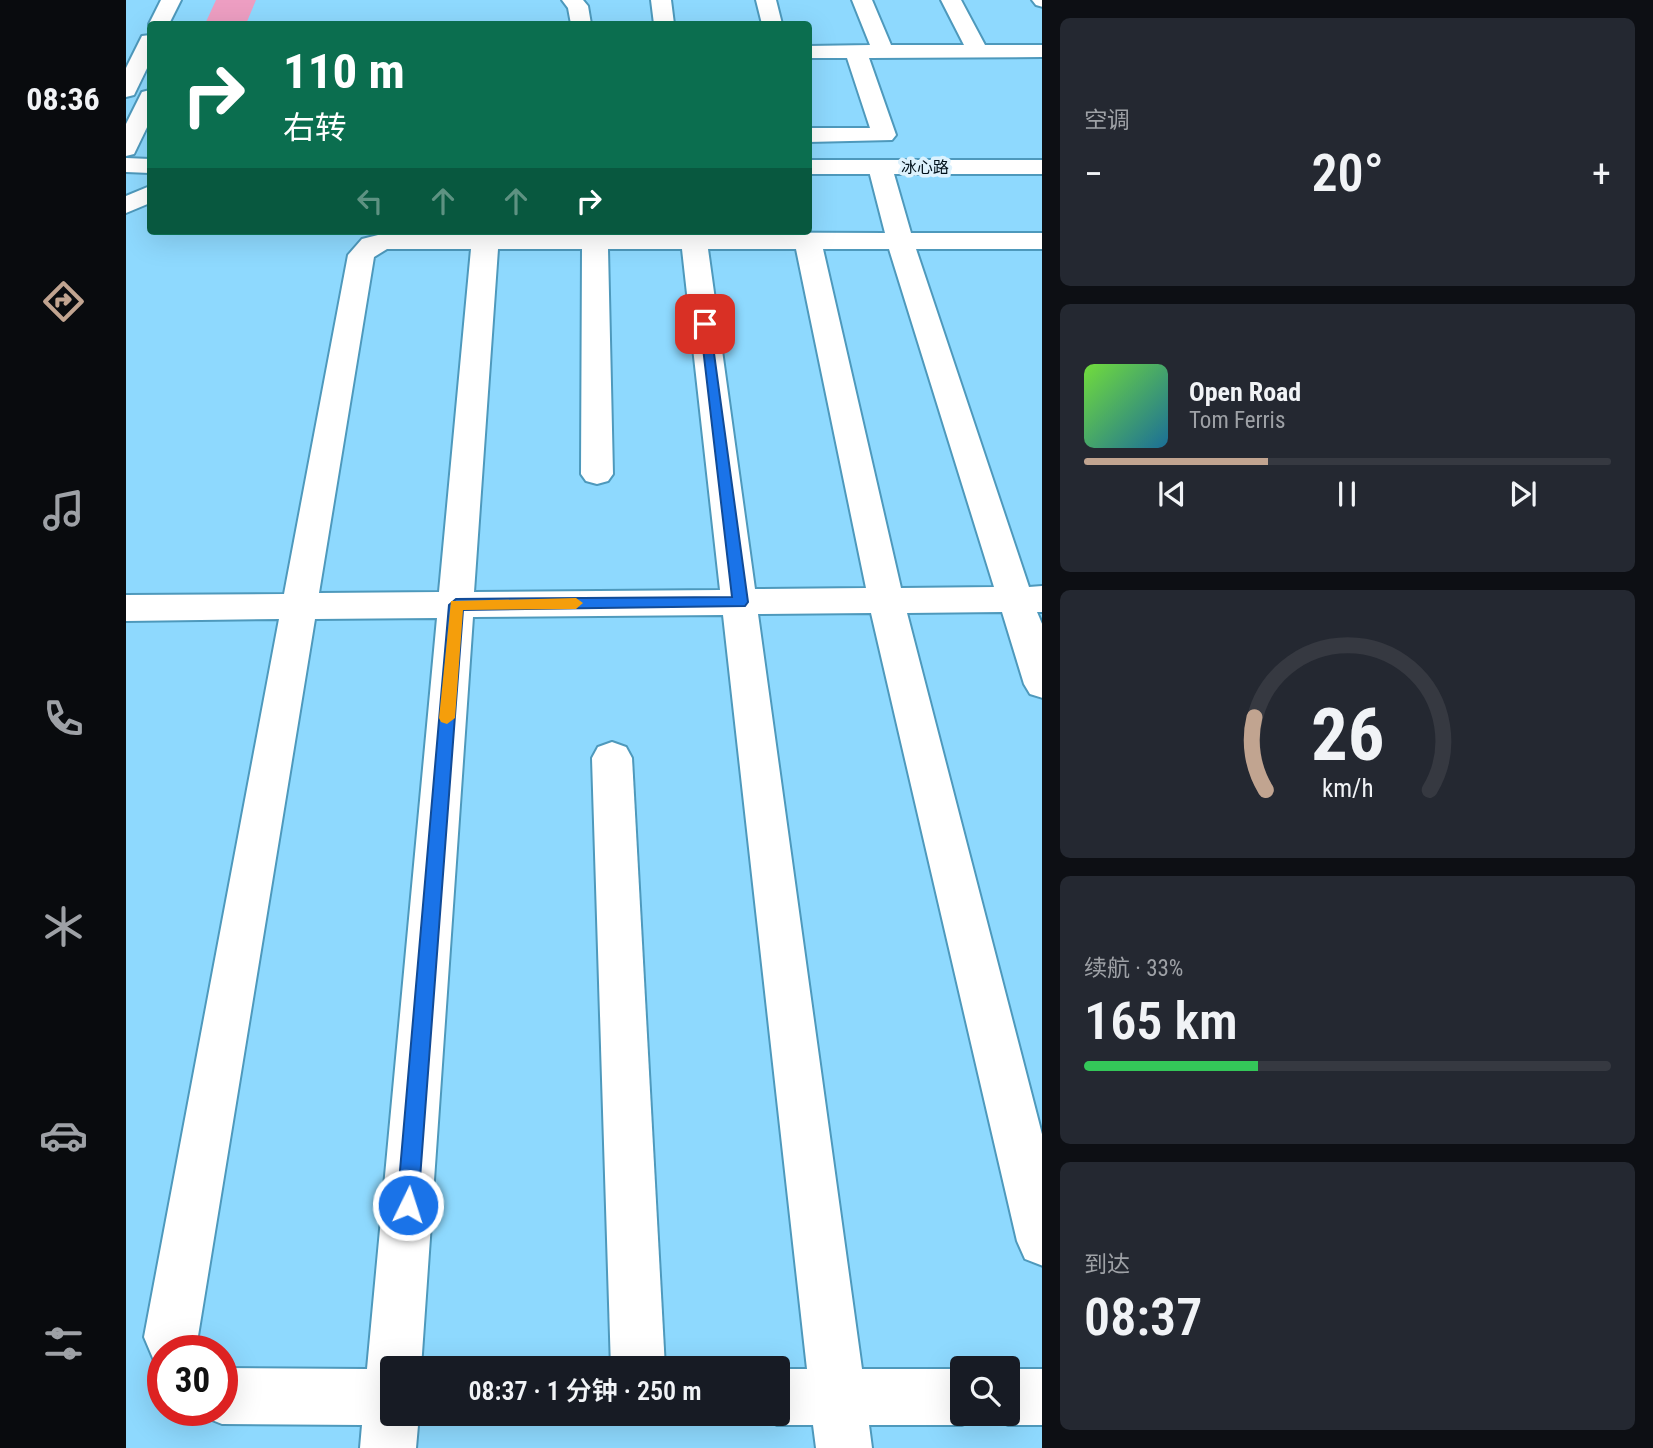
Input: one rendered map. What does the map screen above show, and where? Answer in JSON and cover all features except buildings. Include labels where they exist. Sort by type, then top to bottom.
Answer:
[{"type":"main road","points":[[160,21],[171,0]]},
{"type":"main road","points":[[572,0],[578,6],[580,21]]},
{"type":"main road","points":[[661,0],[664,21]]},
{"type":"main road","points":[[766,0],[771,21]]},
{"type":"main road","points":[[862,0],[883,51]]},
{"type":"main road","points":[[951,0],[978,51]]},
{"type":"main road","points":[[126,90],[147,47]]},
{"type":"main road","points":[[812,52],[1042,51]]},
{"type":"main road","points":[[812,135],[884,135],[856,52]]},
{"type":"main road","points":[[126,149],[147,111]]},
{"type":"main road","points":[[126,166],[147,166]]},
{"type":"main road","name":"冰心路","points":[[812,167],[1042,167]]},
{"type":"main road","points":[[880,167],[900,241],[1028,599],[1042,684]]},
{"type":"main road","points":[[126,205],[147,195]]},
{"type":"main road","points":[[395,1356],[486,236]]},
{"type":"main road","points":[[171,1335],[361,255],[371,245],[386,242],[486,236],[595,242],[693,236],[808,241],[1036,241],[1042,270]]},
{"type":"main road","points":[[693,236],[840,1423]]},
{"type":"main road","points":[[808,241],[886,600],[1042,1241]]},
{"type":"main road","points":[[595,242],[597,474]]},
{"type":"main road","points":[[126,608],[1028,599]]},
{"type":"main road","points":[[612,758],[637,1356]]},
{"type":"main road","points":[[238,1396],[380,1398]]},
{"type":"main road","points":[[1020,1397],[1042,1397]]},
{"type":"main road","points":[[790,1402],[840,1423],[950,1400]]},
{"type":"main road","points":[[388,1448],[390,1426]]},
{"type":"shaded area","points":[[216,0],[256,0],[247,21],[206,21]]},
{"type":"slow traffic","points":[[447,718],[456,605],[576,603]]},
{"type":"route","points":[[408,1205],[456,605],[740,602],[705,324]]}]
